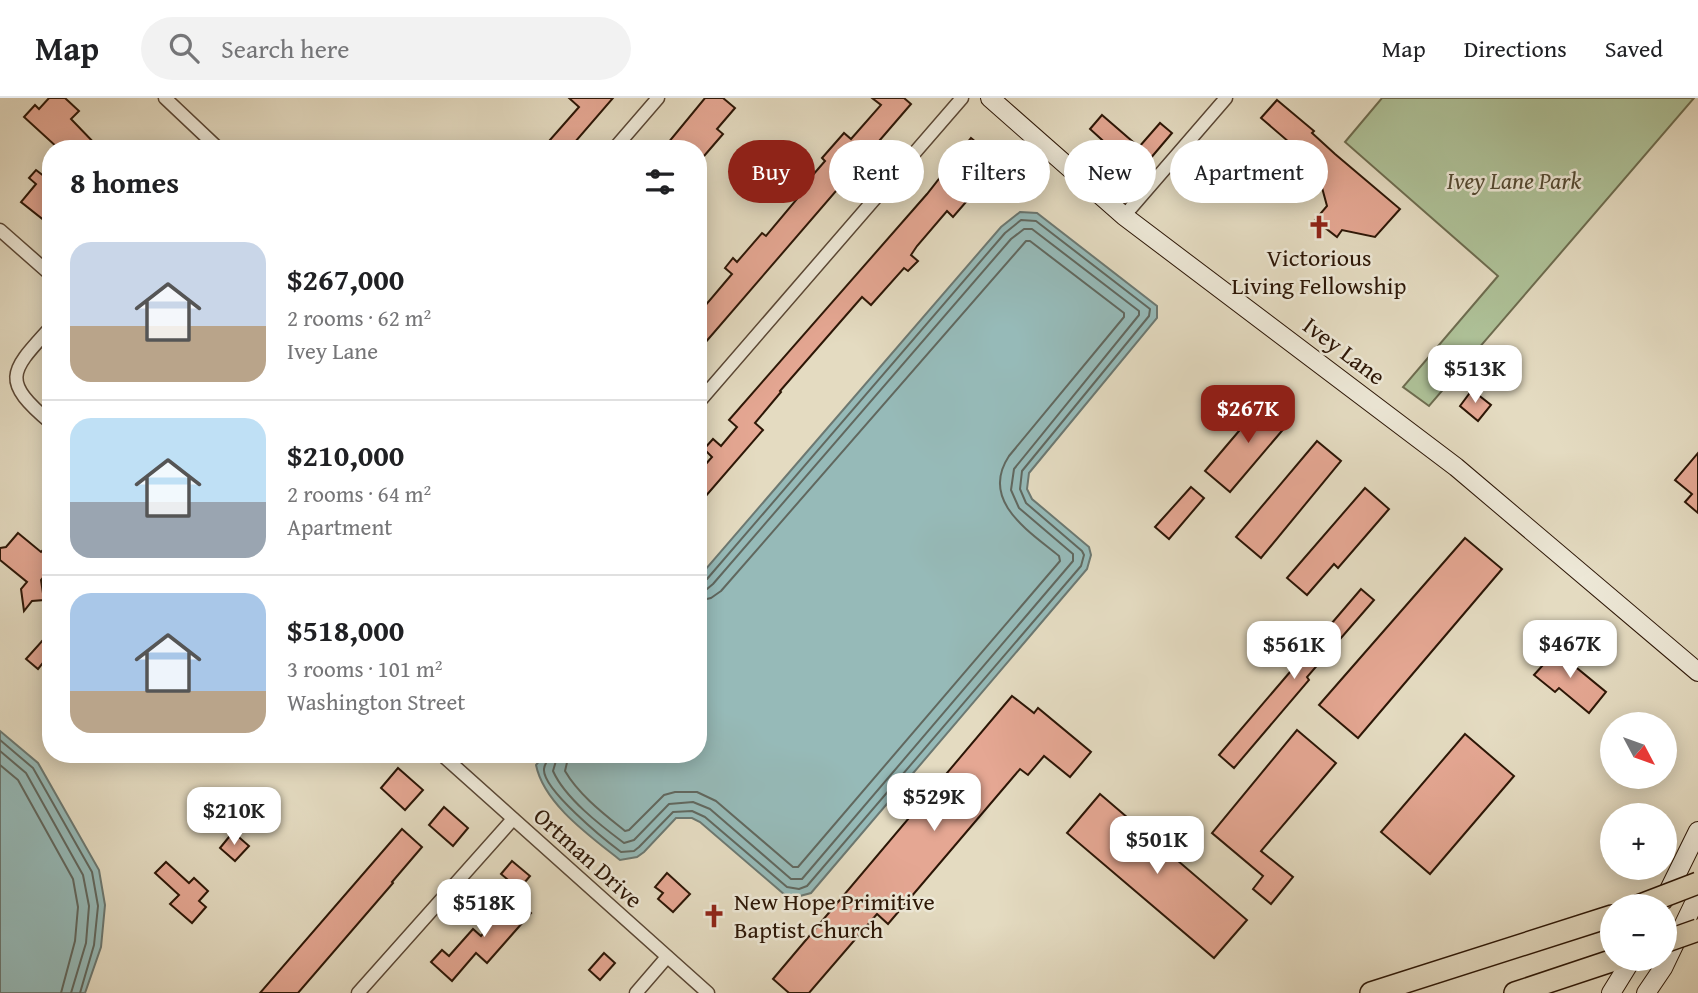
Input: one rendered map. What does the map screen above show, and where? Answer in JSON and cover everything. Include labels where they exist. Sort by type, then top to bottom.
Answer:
[{"type":"highway","points":[[1669,894],[1698,883]]},
{"type":"highway","points":[[1371,993],[1600,920]]},
{"type":"highway","points":[[1677,937],[1698,930]]},
{"type":"highway","points":[[1515,993],[1600,965]]},
{"type":"street","points":[[165,98],[209,140]]},
{"type":"street","points":[[622,140],[658,98]]},
{"type":"street","points":[[707,393],[962,98]]},
{"type":"street","name":"Ivey Lane","points":[[990,98],[1124,216],[1450,462],[1698,672]]},
{"type":"street","points":[[1124,216],[1226,98]]},
{"type":"street","points":[[0,230],[42,267]]},
{"type":"street","points":[[42,337],[20,360],[15,373],[20,393],[42,415]]},
{"type":"street","points":[[1670,648],[1698,653]]},
{"type":"street","name":"Ortman Drive","points":[[450,763],[708,993]]},
{"type":"street","points":[[358,993],[513,819]]},
{"type":"street","points":[[1667,894],[1698,831]]},
{"type":"street","points":[[1646,993],[1663,968],[1698,895]]},
{"type":"street","points":[[636,993],[667,957]]},
{"type":"street","points":[[1611,993],[1625,971]]},
{"type":"green space","name":"Ivey Lane Park","points":[[1382,98],[1694,98],[1429,406],[1403,387],[1498,276],[1345,142]]},
{"type":"water","points":[[1020,212],[1037,213],[1157,306],[1157,318],[1029,473],[1027,489],[1032,499],[1089,547],[1091,555],[1087,569],[811,893],[800,896],[785,895],[692,818],[676,818],[644,852],[637,857],[620,860],[582,830],[558,806],[548,793],[536,765],[707,763],[707,568],[1001,227]]},
{"type":"water","points":[[0,731],[38,763],[99,870],[105,905],[101,947],[85,993],[0,993]]},
{"type":"building","points":[[49,98],[65,98],[79,111],[71,119],[91,140],[49,140],[24,117],[35,105],[39,109]]},
{"type":"building","points":[[569,98],[613,98],[577,140],[550,140],[579,107]]},
{"type":"building","points":[[705,98],[723,98],[735,108],[717,129],[723,134],[707,153],[707,140],[670,140]]},
{"type":"building","points":[[872,98],[904,98],[911,104],[880,140],[838,140],[844,133],[851,139],[881,105]]},
{"type":"building","points":[[1277,100],[1314,131],[1312,133],[1320,140],[1287,140],[1261,118]]},
{"type":"building","points":[[1102,115],[1131,140],[1102,140],[1090,129]]},
{"type":"building","points":[[1160,123],[1172,133],[1156,152],[1156,140],[1145,140]]},
{"type":"building","points":[[1328,148],[1400,209],[1375,237],[1342,230],[1337,237],[1315,220],[1327,206]]},
{"type":"building","points":[[829,150],[829,199],[707,341],[707,303],[732,274],[725,268],[733,258],[737,262],[762,233],[766,236],[794,203],[815,203],[815,173],[825,161],[822,158]]},
{"type":"building","points":[[36,170],[42,175],[42,219],[21,202],[36,184],[29,178]]},
{"type":"building","points":[[938,180],[938,203],[965,203],[953,217],[947,211],[911,255],[918,261],[908,271],[904,268],[871,305],[862,297],[780,391],[755,423],[763,430],[707,495],[707,463],[712,457],[707,452],[707,446],[713,439],[721,446],[737,427],[729,420],[919,203],[924,203],[924,197]]},
{"type":"building","points":[[1472,390],[1491,405],[1478,421],[1460,406]]},
{"type":"building","points":[[1267,398],[1292,419],[1230,492],[1205,471]]},
{"type":"building","points":[[1317,441],[1341,461],[1261,558],[1236,537]]},
{"type":"building","points":[[1698,453],[1698,513],[1685,502],[1692,494],[1675,480]]},
{"type":"building","points":[[1191,487],[1204,498],[1169,539],[1155,527]]},
{"type":"building","points":[[1365,488],[1389,509],[1338,568],[1334,564],[1307,595],[1287,578]]},
{"type":"building","points":[[18,533],[42,551],[42,600],[32,601],[24,611],[21,589],[27,582],[0,560],[0,548],[6,547]]},
{"type":"building","points":[[1465,538],[1502,569],[1358,738],[1319,705]]},
{"type":"building","points":[[1361,589],[1374,600],[1307,677],[1309,680],[1234,768],[1219,755]]},
{"type":"building","points":[[42,641],[42,664],[38,669],[26,659]]},
{"type":"building","points":[[1560,646],[1570,654],[1566,659],[1606,692],[1589,713],[1559,688],[1555,692],[1534,675]]},
{"type":"building","points":[[1012,696],[1034,713],[1038,708],[1091,752],[1070,777],[1044,756],[1028,775],[1020,769],[888,924],[877,914],[809,993],[789,993],[773,979]]},
{"type":"building","points":[[1297,730],[1336,763],[1261,851],[1293,877],[1271,904],[1253,889],[1263,876],[1212,833]]},
{"type":"building","points":[[1465,734],[1514,776],[1430,874],[1381,832]]},
{"type":"building","points":[[398,768],[423,790],[405,810],[381,788]]},
{"type":"building","points":[[1100,794],[1247,920],[1214,958],[1067,833]]},
{"type":"building","points":[[444,807],[468,828],[453,846],[429,825]]},
{"type":"building","points":[[402,829],[422,847],[298,993],[260,993]]},
{"type":"building","points":[[233,832],[249,846],[235,861],[220,848]]},
{"type":"building","points":[[512,861],[530,876],[519,889],[501,874]]},
{"type":"building","points":[[166,862],[189,883],[194,878],[208,891],[199,901],[206,907],[192,923],[170,904],[179,895],[155,873]]},
{"type":"building","points":[[667,873],[690,894],[673,912],[658,899],[663,893],[655,887]]},
{"type":"building","points":[[507,892],[531,913],[487,963],[476,953],[452,981],[431,962],[442,950],[449,956],[473,929],[481,936],[505,909],[497,903]]},
{"type":"building","points":[[604,953],[615,963],[600,980],[589,970]]},
{"type":"place","name":"Victorious Living Fellowship","points":[[1319,227]]},
{"type":"place","name":"New Hope Primitive Baptist Church","points":[[714,916]]}]
